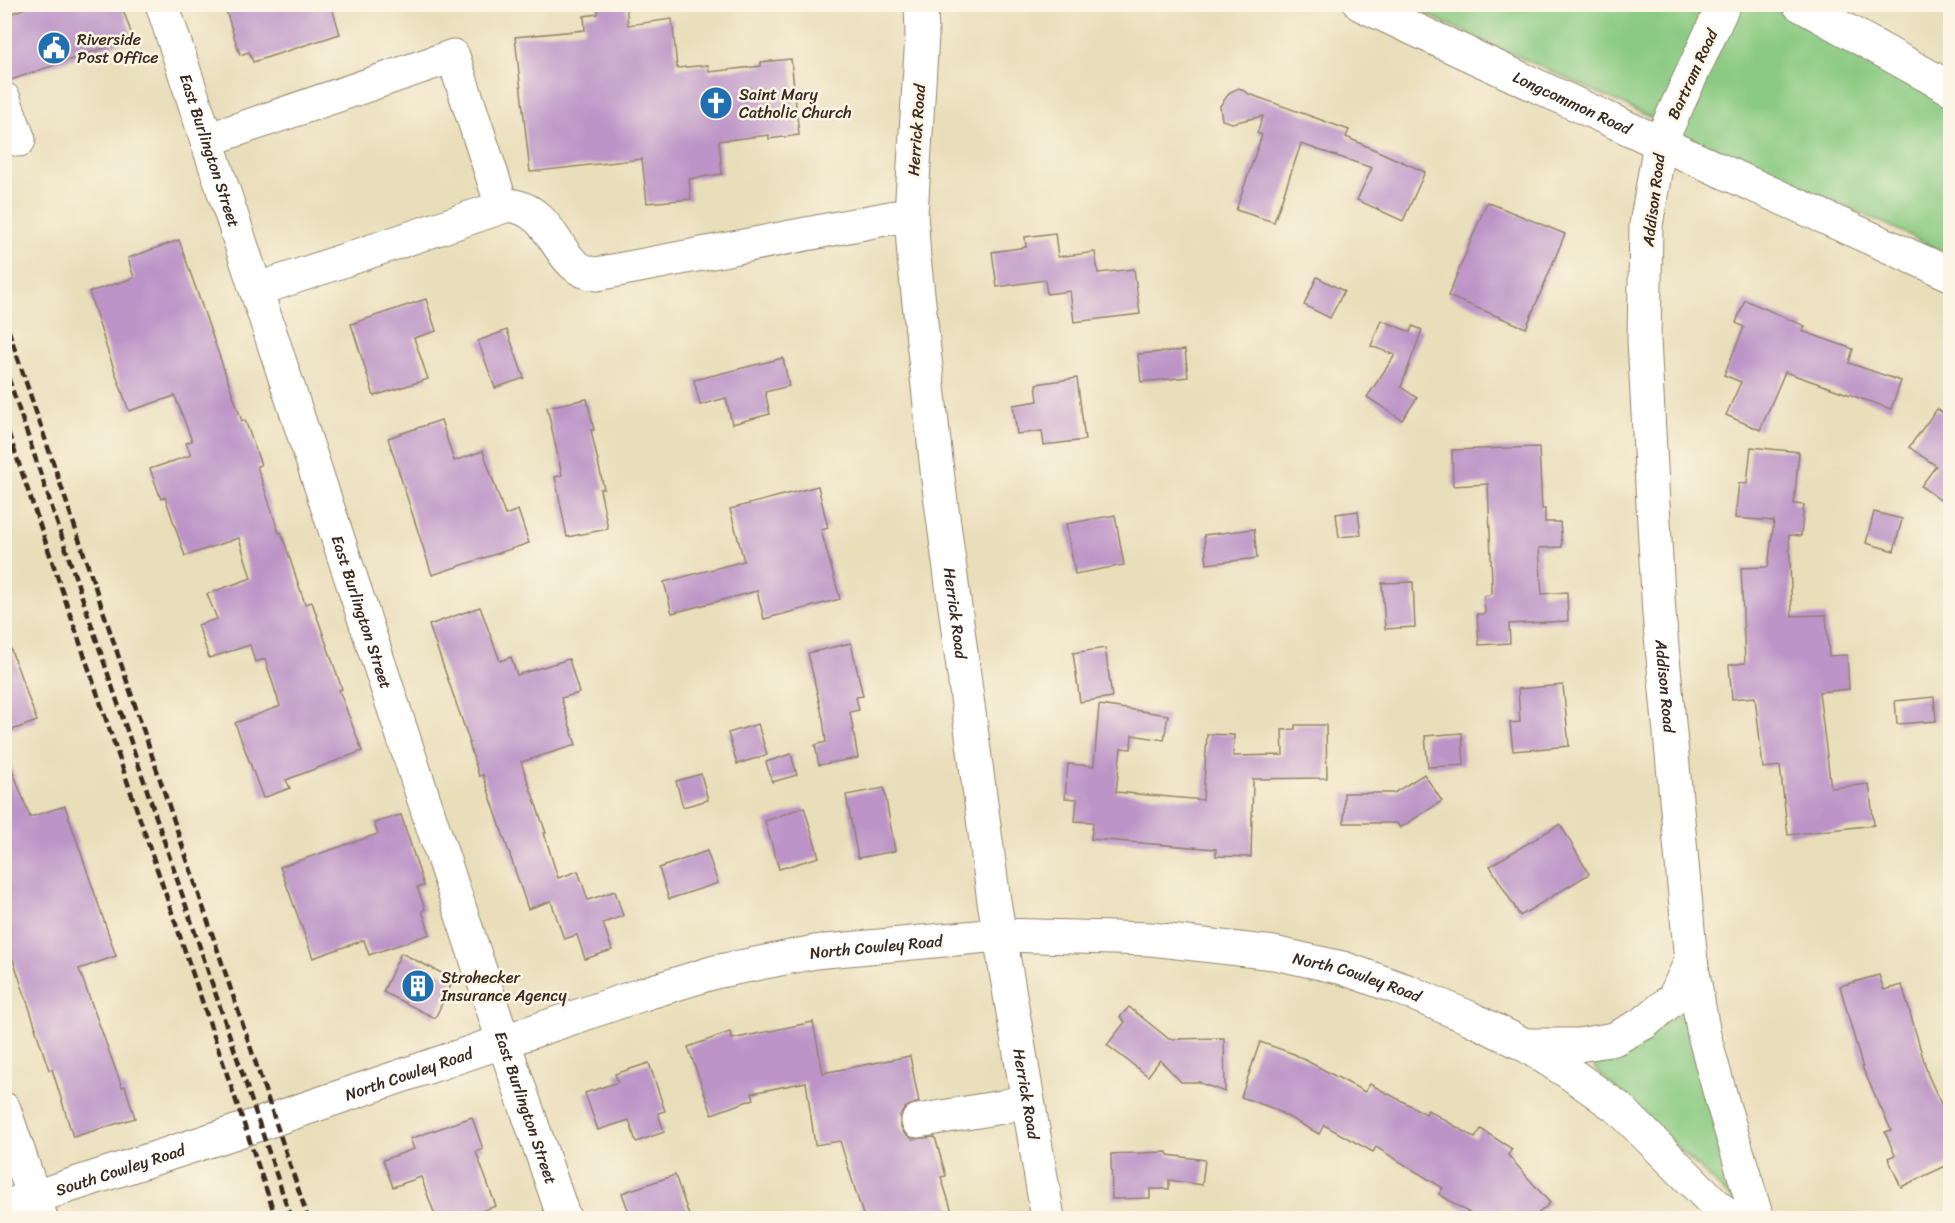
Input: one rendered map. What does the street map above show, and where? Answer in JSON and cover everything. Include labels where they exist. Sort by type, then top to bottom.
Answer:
[{"type":"street","name":"East Burlington Street","points":[[162,4],[503,1040],[564,1218]]},
{"type":"street","points":[[922,20],[944,4]]},
{"type":"street","name":"Longcommon Road","points":[[1360,4],[1950,274]]},
{"type":"street","name":"Bartram Road","points":[[1660,143],[1724,4]]},
{"type":"street","points":[[1799,4],[1950,88]]},
{"type":"street","name":"Herrick Road","points":[[922,20],[911,214],[914,257],[938,479],[998,935],[1048,1218]]},
{"type":"street","points":[[207,140],[453,56],[502,206]]},
{"type":"street","points":[[4,99],[19,140]]},
{"type":"street","name":"Addison Road","points":[[1660,143],[1646,225],[1644,340],[1659,614],[1692,961],[1704,1035],[1757,1218]]},
{"type":"street","points":[[256,290],[502,206],[519,206],[536,216],[550,231],[574,266],[589,274],[911,214]]},
{"type":"street","name":"North Cowley Road","points":[[235,1132],[640,995],[715,972],[764,961],[815,952],[998,935],[1151,939],[1274,953],[1343,968],[1407,991],[1470,1018],[1525,1045],[1620,1109],[1729,1218]]},
{"type":"street","name":"North Cowley Road","points":[[1525,1045],[1579,1045],[1614,1039],[1644,1023],[1674,998],[1692,961]]},
{"type":"street","points":[[918,1121],[1002,1107],[1027,1100]]},
{"type":"street","points":[[4,1109],[27,1208]]},
{"type":"street","name":"South Cowley Road","points":[[27,1208],[235,1132]]},
{"type":"green space","points":[[1406,5],[1766,5],[1950,105],[1950,255],[1888,225],[1686,136],[1638,111]]},
{"type":"green space","points":[[1677,1015],[1685,1018],[1738,1205],[1595,1069],[1595,1063],[1599,1059],[1618,1053]]},
{"type":"building","name":"Riverside Post Office","points":[[36,4],[121,4],[133,38],[11,80],[4,58],[4,16]]},
{"type":"building","points":[[224,4],[331,4],[340,34],[253,62],[249,52],[240,55]]},
{"type":"building","points":[[597,4],[626,4],[628,25],[672,19],[677,68],[708,65],[709,72],[761,66],[761,62],[791,59],[799,135],[769,139],[769,135],[719,141],[722,174],[689,179],[691,199],[647,203],[642,159],[530,172],[515,37],[585,30],[584,16],[598,14]]},
{"type":"building","points":[[1239,88],[1249,94],[1349,130],[1346,137],[1425,172],[1403,221],[1357,200],[1372,168],[1301,144],[1274,222],[1236,210],[1262,135],[1257,133],[1263,116],[1232,123],[1222,120],[1220,106],[1230,92]]},
{"type":"building","points":[[1487,202],[1565,234],[1526,328],[1448,296]]},
{"type":"building","points":[[1055,233],[1058,257],[1095,252],[1098,273],[1134,269],[1140,314],[1074,322],[1070,291],[1047,294],[1045,280],[997,287],[992,252],[1026,247],[1025,237]]},
{"type":"building","points":[[179,240],[242,421],[245,420],[261,465],[257,466],[279,533],[281,532],[305,604],[312,602],[342,689],[339,690],[362,751],[286,780],[290,788],[263,798],[235,723],[280,706],[265,659],[255,662],[250,645],[209,658],[198,625],[217,619],[207,594],[251,578],[239,538],[185,556],[165,497],[161,499],[150,469],[191,455],[186,443],[192,441],[175,396],[129,411],[89,292],[134,278],[128,258]]},
{"type":"building","points":[[1317,277],[1344,291],[1330,318],[1304,305]]},
{"type":"building","points":[[426,299],[436,331],[414,338],[428,379],[374,396],[351,324]]},
{"type":"building","points":[[1745,300],[1805,326],[1802,331],[1853,349],[1849,363],[1901,381],[1891,409],[1785,372],[1760,430],[1726,415],[1741,382],[1724,375],[1744,327],[1736,323]]},
{"type":"building","points":[[1381,320],[1410,332],[1413,326],[1422,330],[1401,387],[1417,398],[1402,420],[1367,397],[1395,355],[1371,346]]},
{"type":"building","points":[[507,330],[524,378],[495,388],[478,341]]},
{"type":"building","points":[[1185,350],[1188,377],[1141,382],[1138,354]]},
{"type":"building","points":[[783,358],[789,386],[765,392],[770,414],[732,424],[726,398],[700,405],[694,380]]},
{"type":"building","points":[[1077,378],[1085,440],[1044,445],[1042,431],[1017,434],[1013,405],[1038,401],[1036,384]]},
{"type":"building","points":[[587,399],[594,430],[591,430],[604,489],[600,489],[608,529],[567,537],[555,477],[562,475],[547,407]]},
{"type":"building","points":[[1937,409],[1950,418],[1950,507],[1921,486],[1936,466],[1909,447]]},
{"type":"building","points":[[441,420],[454,461],[483,451],[505,515],[518,510],[529,543],[432,575],[388,438]]},
{"type":"building","points":[[1539,447],[1542,509],[1545,509],[1545,522],[1560,522],[1562,547],[1539,548],[1542,594],[1567,592],[1568,621],[1509,624],[1510,643],[1479,645],[1477,614],[1485,614],[1484,596],[1491,594],[1492,582],[1488,484],[1453,486],[1452,450]]},
{"type":"building","points":[[1751,447],[1799,452],[1794,504],[1804,505],[1801,536],[1789,535],[1792,616],[1826,615],[1829,656],[1847,655],[1849,689],[1819,692],[1831,788],[1869,784],[1874,825],[1788,835],[1780,766],[1763,768],[1755,697],[1732,699],[1729,665],[1745,663],[1741,568],[1768,567],[1774,521],[1735,518],[1739,483],[1747,484]]},
{"type":"building","points":[[818,486],[828,528],[821,530],[840,599],[764,619],[757,591],[672,613],[664,582],[744,561],[730,509]]},
{"type":"building","points":[[1358,511],[1361,535],[1339,537],[1336,514]]},
{"type":"building","points":[[1874,512],[1902,519],[1894,551],[1866,543]]},
{"type":"building","points":[[1115,515],[1124,565],[1075,574],[1066,524]]},
{"type":"building","points":[[1254,529],[1257,558],[1207,564],[1204,535]]},
{"type":"building","points":[[1413,582],[1415,627],[1385,629],[1382,583]]},
{"type":"building","points":[[480,607],[500,661],[511,657],[517,675],[569,659],[579,693],[561,698],[576,745],[521,762],[546,833],[544,833],[558,878],[578,871],[588,900],[615,891],[623,916],[603,923],[612,950],[585,959],[577,935],[564,939],[551,901],[528,909],[483,775],[479,776],[470,743],[429,625]]},
{"type":"building","points":[[7,639],[37,721],[12,730],[4,710],[4,640]]},
{"type":"building","points":[[851,643],[863,696],[856,697],[859,710],[850,712],[858,758],[819,765],[815,745],[826,742],[808,653]]},
{"type":"building","points":[[1105,648],[1112,697],[1080,702],[1073,653]]},
{"type":"building","points":[[1563,685],[1569,746],[1513,751],[1510,723],[1520,722],[1518,689]]},
{"type":"building","points":[[1934,697],[1936,721],[1897,724],[1895,701]]},
{"type":"building","points":[[1099,705],[1168,715],[1164,740],[1132,735],[1131,749],[1121,748],[1116,792],[1203,800],[1207,734],[1234,735],[1233,756],[1283,755],[1282,730],[1295,729],[1295,725],[1326,725],[1327,778],[1253,779],[1251,857],[1216,856],[1216,849],[1091,839],[1093,822],[1075,821],[1077,799],[1065,798],[1068,764],[1094,766]]},
{"type":"building","points":[[758,724],[767,755],[737,764],[728,733]]},
{"type":"building","points":[[1462,733],[1464,765],[1428,767],[1425,736]]},
{"type":"building","points":[[791,754],[797,775],[772,782],[766,762]]},
{"type":"building","points":[[4,756],[7,756],[30,817],[65,806],[116,956],[79,969],[122,1087],[125,1086],[135,1118],[73,1137],[52,1069],[49,1070],[9,948],[4,949]]},
{"type":"building","points":[[701,774],[708,800],[683,807],[676,781]]},
{"type":"building","points":[[1424,774],[1442,801],[1400,828],[1397,823],[1344,823],[1344,793],[1394,793]]},
{"type":"building","points":[[884,788],[895,851],[858,858],[846,795]]},
{"type":"building","points":[[804,807],[819,857],[779,869],[765,821]]},
{"type":"building","points":[[401,815],[424,886],[417,887],[425,909],[422,911],[430,934],[369,955],[364,940],[313,958],[280,867],[378,834],[374,823]]},
{"type":"building","points":[[1560,824],[1589,874],[1520,916],[1490,866]]},
{"type":"building","points":[[707,851],[718,883],[669,899],[659,868]]},
{"type":"building","name":"Strohecker Insurance Agency","points":[[401,953],[454,979],[435,1018],[383,992]]},
{"type":"building","points":[[1879,975],[1884,990],[1902,985],[1928,1075],[1942,1106],[1950,1102],[1950,1164],[1901,1187],[1888,1158],[1895,1155],[1885,1132],[1891,1130],[1863,1069],[1840,986]]},
{"type":"building","points":[[1129,1007],[1169,1039],[1224,1038],[1225,1092],[1200,1082],[1181,1082],[1160,1060],[1148,1076],[1107,1045],[1125,1022],[1120,1017]]},
{"type":"building","points":[[813,1022],[823,1073],[910,1056],[919,1102],[906,1107],[900,1115],[900,1125],[904,1133],[912,1139],[935,1137],[946,1176],[941,1177],[954,1218],[864,1218],[840,1141],[815,1145],[806,1082],[752,1093],[754,1099],[712,1114],[688,1047],[730,1032],[732,1039]]},
{"type":"building","points":[[1260,1042],[1294,1054],[1365,1092],[1370,1084],[1426,1114],[1428,1110],[1475,1138],[1481,1129],[1512,1149],[1508,1155],[1550,1203],[1533,1218],[1477,1218],[1439,1194],[1443,1188],[1376,1147],[1373,1152],[1324,1125],[1319,1134],[1272,1108],[1241,1097]]},
{"type":"building","points":[[649,1063],[665,1111],[658,1113],[664,1132],[636,1142],[629,1120],[598,1130],[585,1093],[618,1082],[615,1074]]},
{"type":"building","points":[[472,1117],[483,1149],[476,1152],[496,1206],[460,1218],[436,1218],[421,1177],[393,1187],[383,1160],[414,1149],[410,1139]]},
{"type":"building","points":[[1167,1152],[1168,1155],[1205,1160],[1202,1185],[1169,1180],[1169,1189],[1150,1189],[1150,1198],[1112,1199],[1111,1154]]},
{"type":"building","points":[[675,1175],[690,1218],[631,1218],[622,1193]]},
{"type":"railway","points":[[4,317],[308,1218]]},
{"type":"railway","points":[[4,365],[291,1218]]},
{"type":"railway","points":[[4,420],[276,1218]]},
{"type":"place","name":"Riverside Post Office","points":[[54,48]]},
{"type":"place","name":"Saint Mary Catholic Church","points":[[716,103]]},
{"type":"place","name":"Strohecker Insurance Agency","points":[[418,986]]}]
